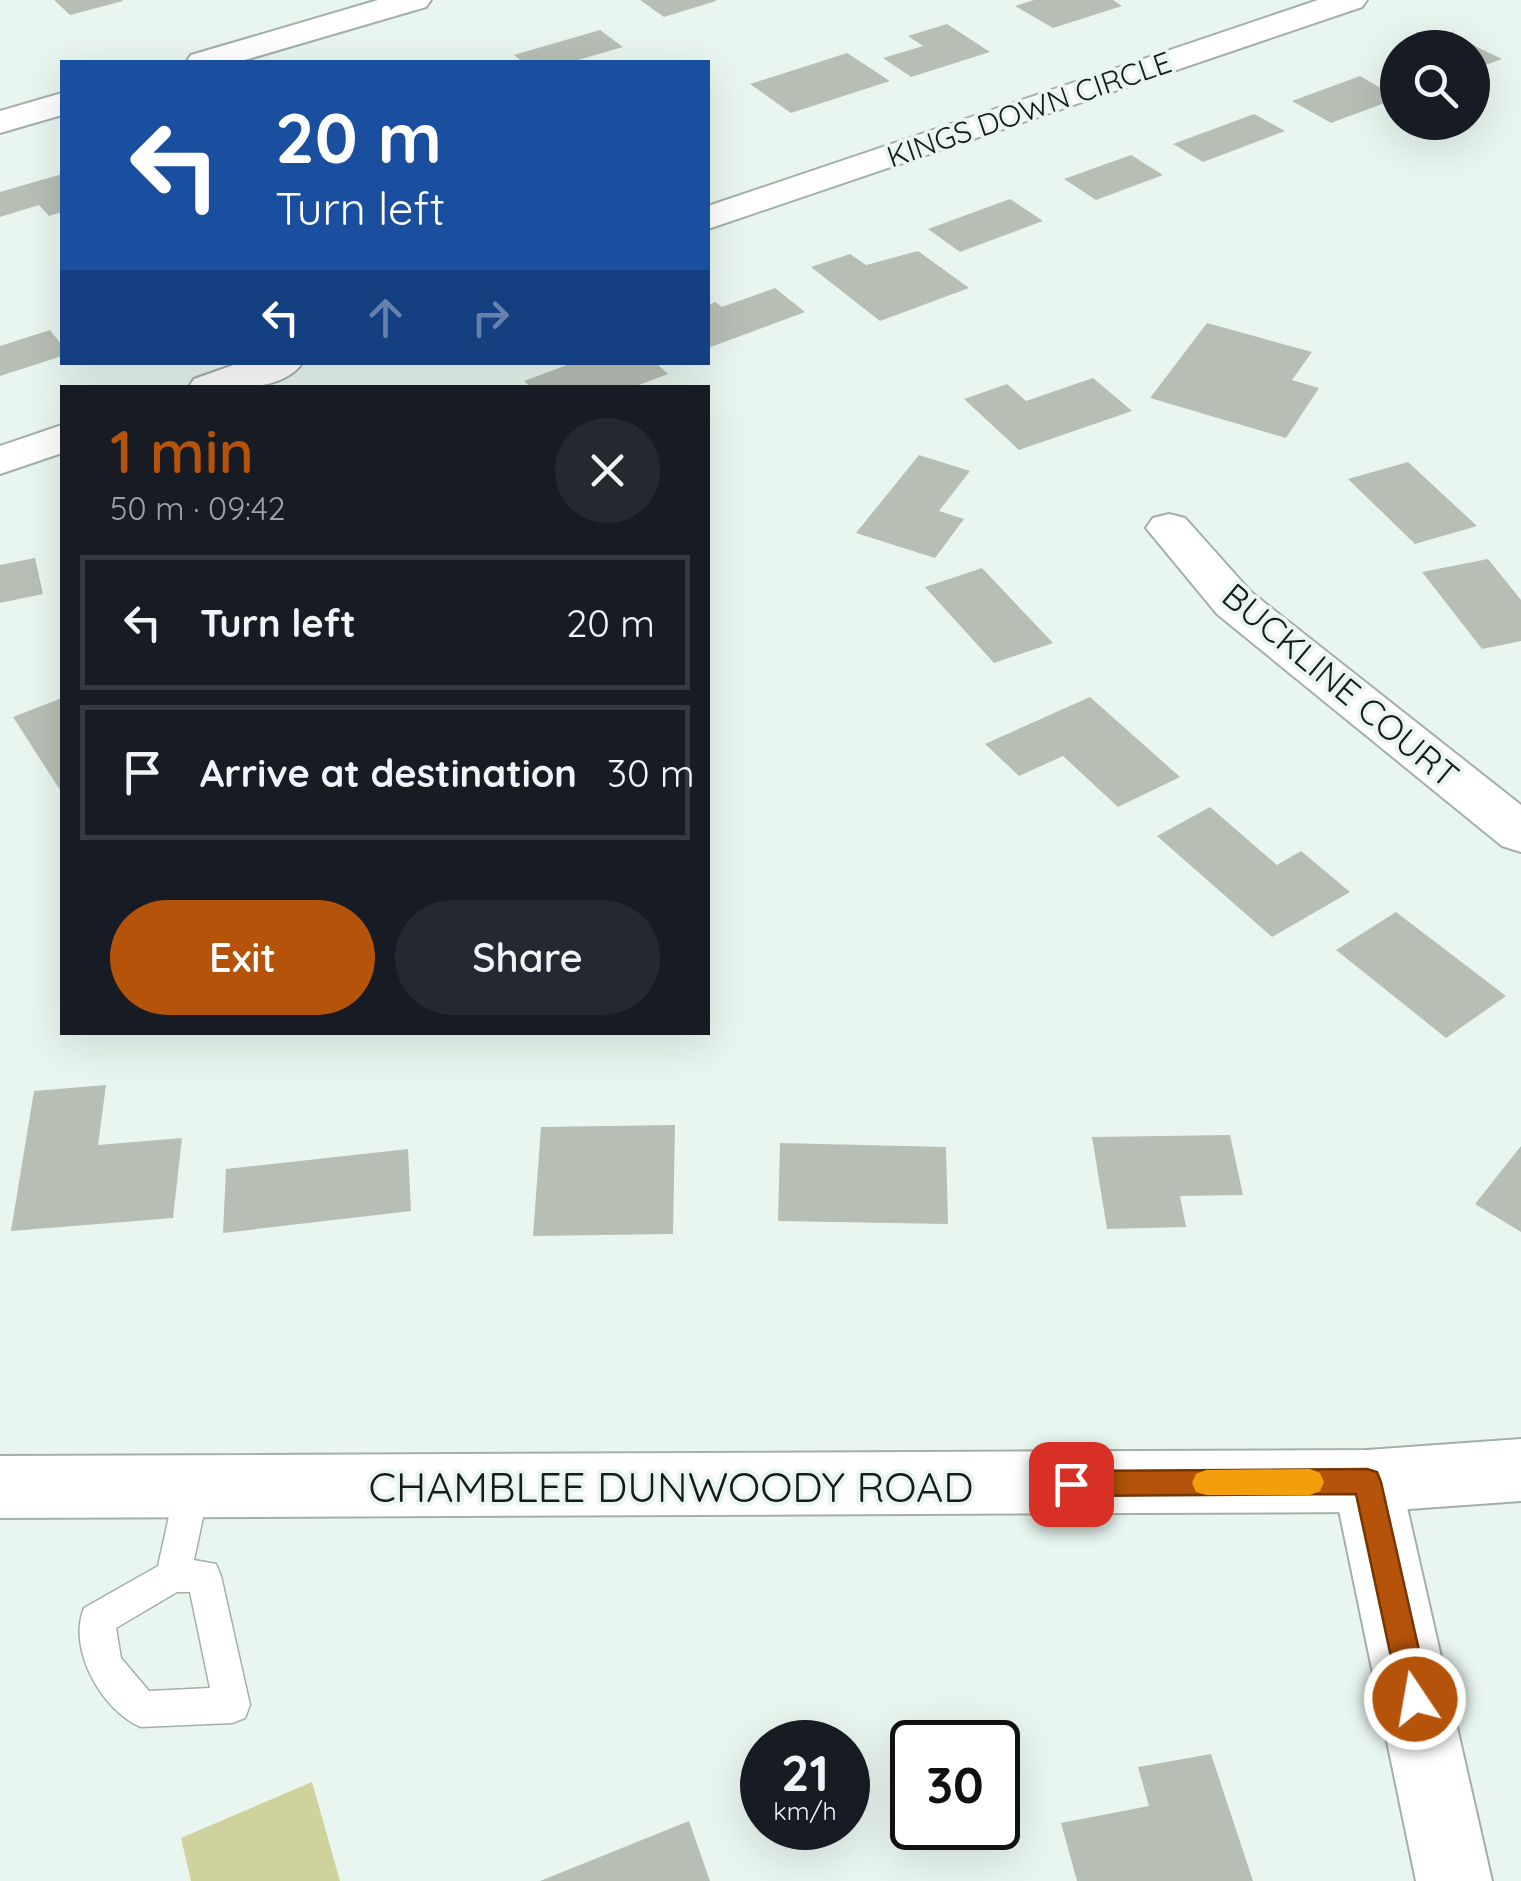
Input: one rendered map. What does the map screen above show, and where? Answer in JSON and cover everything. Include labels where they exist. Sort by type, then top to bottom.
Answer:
[{"type":"street","points":[[209,60],[414,0]]},
{"type":"street","name":"KINGS DOWN CIRCLE","points":[[710,217],[1350,0]]},
{"type":"street","points":[[0,122],[60,105]]},
{"type":"street","points":[[218,385],[274,365]]},
{"type":"street","points":[[0,461],[60,439]]},
{"type":"street","name":"BUCKLINE COURT","points":[[1170,528],[1234,603],[1521,833]]},
{"type":"street","name":"CHAMBLEE DUNWOODY ROAD","points":[[0,1488],[1367,1482],[1521,1470]]},
{"type":"street","points":[[1367,1482],[1454,1881]]},
{"type":"lane","points":[[173,1576],[192,1489]]},
{"type":"green space","points":[[312,1782],[340,1881],[191,1881],[181,1838]]},
{"type":"building","points":[[54,0],[122,0],[123,1],[70,15]]},
{"type":"building","points":[[640,0],[716,0],[716,1],[664,17]]},
{"type":"building","points":[[1034,0],[1113,0],[1122,6],[1053,28],[1015,6]]},
{"type":"building","points":[[947,24],[990,52],[911,77],[883,58],[923,46],[908,36]]},
{"type":"building","points":[[600,30],[623,47],[578,60],[520,60],[514,55]]},
{"type":"building","points":[[847,53],[890,81],[791,113],[750,84]]},
{"type":"building","points":[[1490,53],[1502,59],[1490,63]]},
{"type":"building","points":[[1360,76],[1380,88],[1380,105],[1331,123],[1292,101]]},
{"type":"building","points":[[1254,114],[1285,131],[1203,162],[1173,144]]},
{"type":"building","points":[[1131,155],[1163,175],[1096,200],[1064,179]]},
{"type":"building","points":[[60,175],[60,213],[49,216],[39,205],[0,217],[0,192]]},
{"type":"building","points":[[1010,199],[1043,221],[960,252],[928,229]]},
{"type":"building","points":[[918,251],[969,288],[880,321],[811,267],[850,254],[866,265]]},
{"type":"building","points":[[775,288],[805,312],[710,347],[710,304],[715,302],[722,307]]},
{"type":"building","points":[[1207,323],[1312,352],[1292,380],[1319,388],[1286,438],[1150,398]]},
{"type":"building","points":[[50,330],[60,342],[60,357],[0,376],[0,346]]},
{"type":"building","points":[[567,365],[658,365],[668,374],[639,385],[528,385],[524,381]]},
{"type":"building","points":[[1093,378],[1132,411],[1019,450],[964,399],[1007,384],[1026,401]]},
{"type":"building","points":[[919,455],[970,471],[939,511],[964,519],[935,558],[856,533]]},
{"type":"building","points":[[1408,462],[1477,526],[1415,544],[1348,479]]},
{"type":"building","points":[[35,558],[43,594],[0,603],[0,565]]},
{"type":"building","points":[[1488,559],[1521,600],[1521,641],[1482,649],[1422,572]]},
{"type":"building","points":[[982,568],[1053,643],[994,663],[925,587]]},
{"type":"building","points":[[1090,697],[1180,777],[1118,807],[1063,756],[1019,776],[985,744]]},
{"type":"building","points":[[60,699],[60,790],[13,717]]},
{"type":"building","points":[[1210,807],[1277,865],[1301,851],[1350,892],[1272,937],[1157,836]]},
{"type":"building","points":[[1396,912],[1506,996],[1446,1038],[1336,950]]},
{"type":"building","points":[[106,1085],[98,1145],[182,1138],[173,1218],[11,1231],[34,1091]]},
{"type":"building","points":[[675,1125],[673,1234],[533,1236],[541,1127]]},
{"type":"building","points":[[1230,1135],[1243,1195],[1180,1196],[1186,1227],[1107,1229],[1092,1137]]},
{"type":"building","points":[[780,1143],[946,1147],[948,1224],[778,1221]]},
{"type":"building","points":[[1521,1146],[1521,1232],[1475,1204]]},
{"type":"building","points":[[408,1149],[411,1211],[223,1233],[226,1169]]},
{"type":"building","points":[[1211,1754],[1253,1881],[1077,1881],[1061,1823],[1149,1806],[1138,1767]]},
{"type":"building","points":[[689,1821],[710,1881],[540,1881]]},
{"type":"slow traffic","points":[[1206,1483],[1310,1482]]},
{"type":"route","points":[[1071,1484],[1367,1482],[1415,1699]]}]
